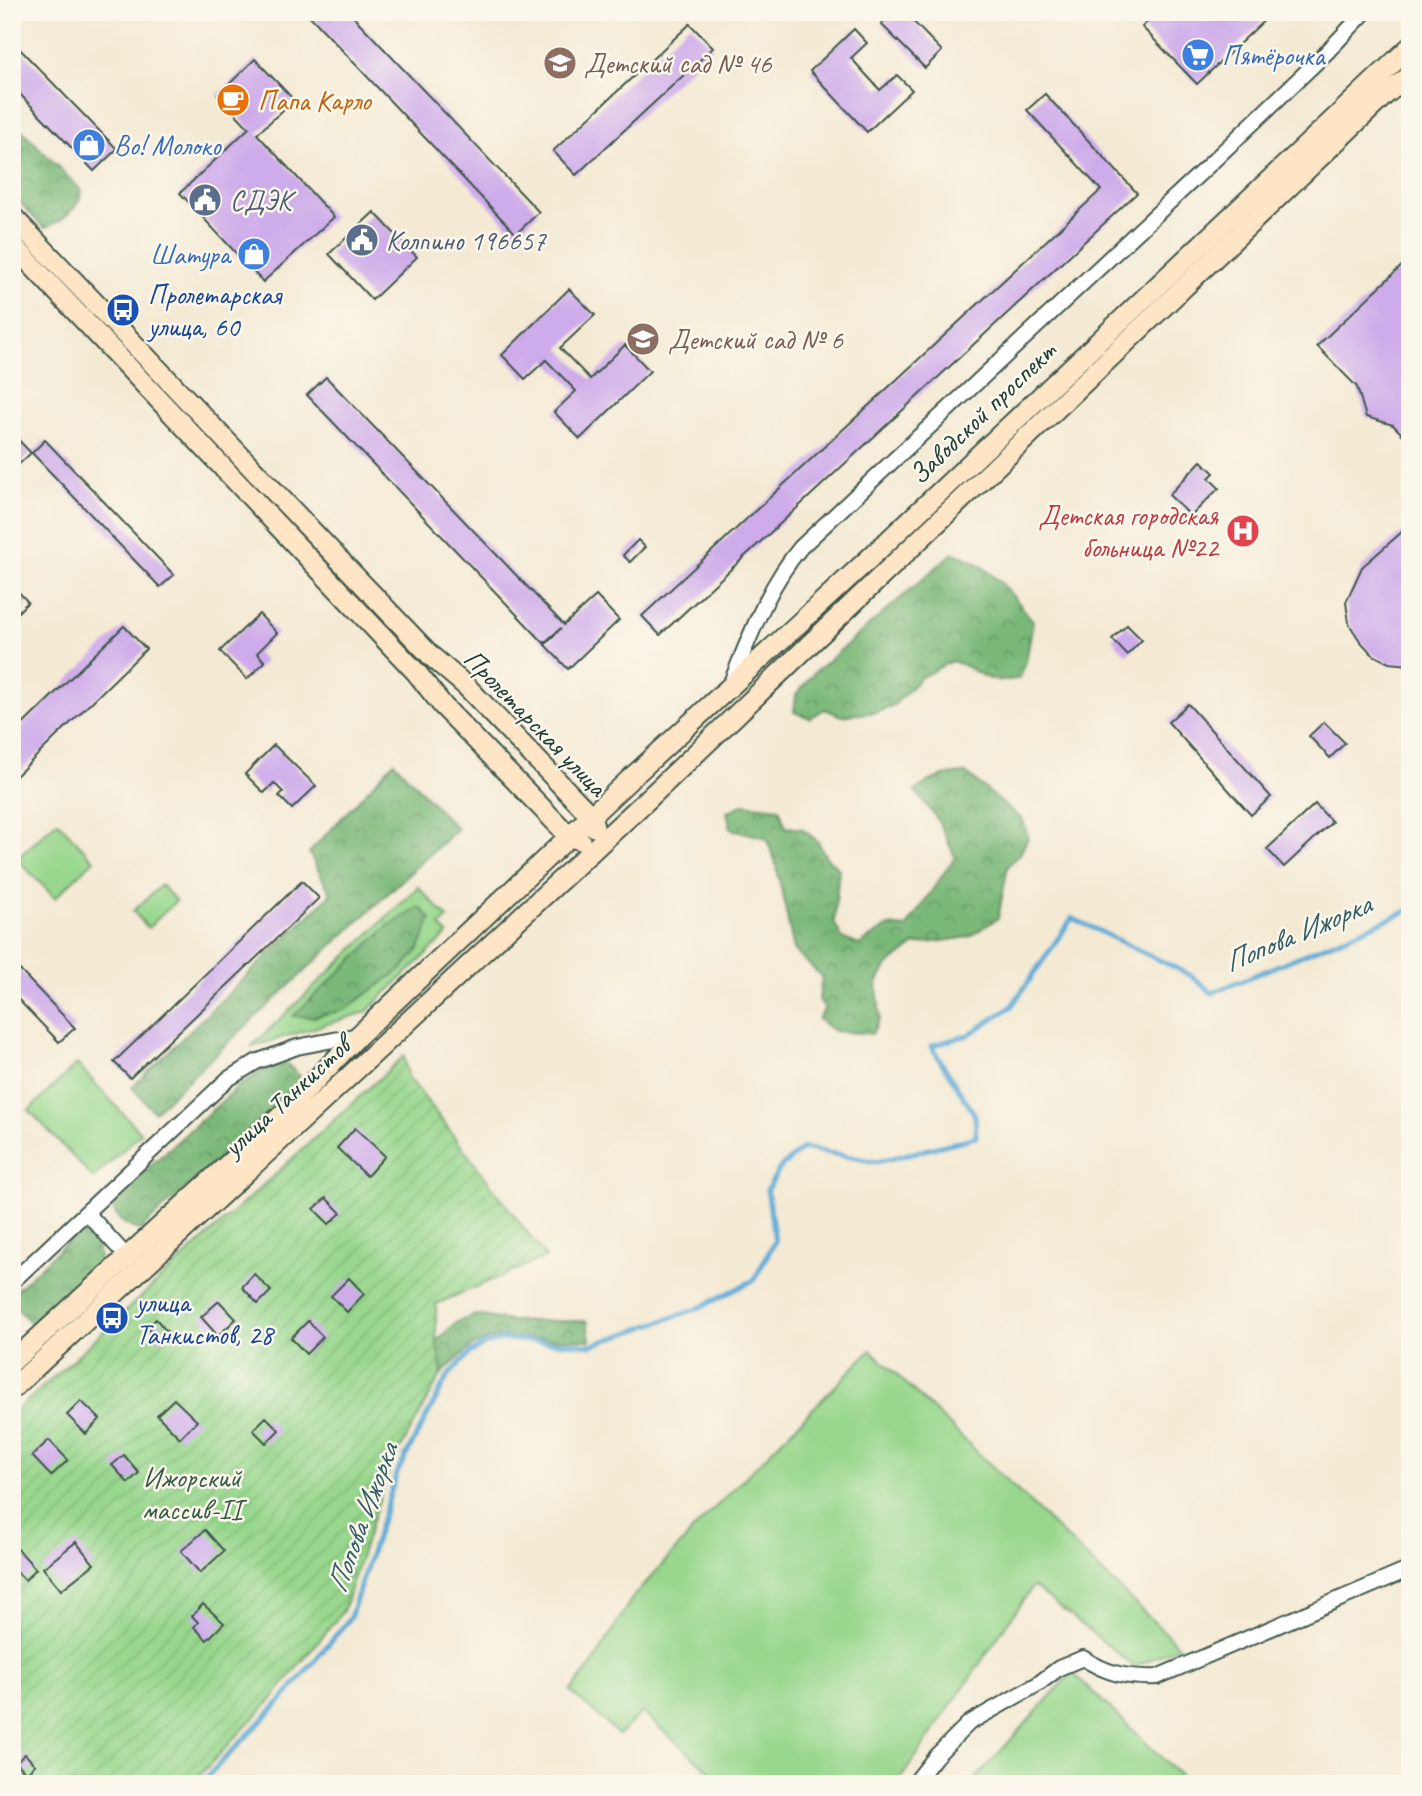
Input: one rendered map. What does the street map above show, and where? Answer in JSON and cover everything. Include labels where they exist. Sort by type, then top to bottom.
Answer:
[{"type":"main road","name":"Заводской проспект","points":[[600,845],[1410,47]]},
{"type":"main road","name":"Заводской проспект","points":[[591,816],[1101,351],[1410,76]]},
{"type":"main road","name":"Пролетарская улица","points":[[12,216],[431,656],[466,686],[591,816],[600,845]]},
{"type":"main road","name":"Пролетарская улица","points":[[12,244],[416,672],[443,706],[570,837],[600,845]]},
{"type":"main road","name":"улица Танкистов","points":[[12,1389],[60,1354],[134,1264],[359,1035],[591,816]]},
{"type":"main road","name":"улица Танкистов","points":[[12,1362],[134,1264],[600,845]]},
{"type":"street","points":[[727,692],[771,588],[785,566],[802,547],[1210,164],[1365,12]]},
{"type":"street","points":[[12,1282],[228,1079],[256,1062],[297,1047],[359,1035]]},
{"type":"street","points":[[87,1213],[134,1264]]},
{"type":"street","points":[[914,1784],[936,1756],[970,1723],[1038,1684],[1059,1668],[1083,1658],[1100,1670],[1130,1678],[1157,1677],[1410,1569]]},
{"type":"green space","points":[[12,120],[82,191],[68,214],[44,228],[12,194]]},
{"type":"green space","points":[[953,553],[966,557],[988,571],[1008,590],[1033,621],[1026,662],[1020,678],[990,679],[952,661],[921,677],[894,705],[877,712],[841,716],[825,709],[810,718],[794,712],[796,695],[815,672]]},
{"type":"green space","points":[[394,762],[457,829],[154,1112],[132,1087],[331,894],[309,853]]},
{"type":"green space","points":[[966,773],[1023,820],[1028,838],[1020,854],[1008,866],[998,918],[969,937],[914,945],[886,967],[877,983],[880,1018],[872,1034],[834,1031],[818,1019],[825,1008],[819,1000],[822,977],[794,950],[775,860],[766,838],[731,829],[727,812],[743,804],[779,808],[786,827],[803,829],[818,842],[826,857],[839,869],[834,922],[842,938],[859,945],[888,926],[906,928],[955,857],[938,820],[915,791],[939,778]]},
{"type":"green space","points":[[57,821],[94,860],[55,898],[17,859]]},
{"type":"green space","points":[[161,885],[176,901],[148,928],[133,911]]},
{"type":"green space","points":[[418,887],[448,918],[440,926],[448,934],[366,1012],[251,1047]]},
{"type":"green space","points":[[420,907],[431,919],[419,949],[403,968],[344,1010],[313,1017],[293,1016],[388,926]]},
{"type":"green space","name":"Ижорский массив-II","points":[[404,1056],[408,1076],[546,1257],[436,1304],[436,1341],[442,1373],[388,1472],[343,1611],[271,1700],[191,1784],[12,1784],[12,1415]]},
{"type":"green space","points":[[286,1063],[300,1076],[298,1085],[140,1230],[121,1220],[111,1201],[241,1084],[261,1072]]},
{"type":"green space","points":[[77,1064],[141,1133],[93,1178],[29,1110]]},
{"type":"green space","points":[[86,1234],[97,1248],[98,1266],[34,1326],[12,1303],[12,1294],[73,1236]]},
{"type":"green space","points":[[476,1315],[509,1321],[587,1321],[590,1340],[495,1337],[473,1345],[442,1373],[436,1341],[457,1322]]},
{"type":"green space","points":[[871,1350],[1179,1646],[1135,1667],[1033,1586],[897,1784],[724,1784],[642,1712],[619,1735],[570,1691],[592,1665],[632,1598],[701,1522]]},
{"type":"green space","points":[[1072,1672],[1189,1784],[971,1784]]},
{"type":"building","points":[[306,12],[349,12],[539,212],[516,234]]},
{"type":"building","points":[[877,12],[904,12],[942,51],[925,68],[881,24],[885,20]]},
{"type":"building","name":"Пятёрочка","points":[[1158,12],[1273,12],[1197,84],[1142,27]]},
{"type":"building","points":[[690,24],[713,48],[576,175],[553,151]]},
{"type":"building","points":[[854,29],[867,43],[851,58],[880,90],[897,75],[912,90],[867,132],[810,71]]},
{"type":"building","points":[[12,41],[117,149],[94,171],[12,86]]},
{"type":"building","points":[[255,59],[294,100],[257,134],[334,217],[263,282],[180,193],[249,128],[218,95]]},
{"type":"building","points":[[1045,94],[1137,193],[660,635],[642,616],[1101,190],[1027,110]]},
{"type":"building","points":[[374,212],[417,257],[372,300],[329,254]]},
{"type":"building","points":[[1410,258],[1410,442],[1393,425],[1366,417],[1357,387],[1317,346]]},
{"type":"building","points":[[569,289],[595,315],[560,348],[590,379],[625,345],[650,371],[580,439],[554,412],[576,391],[546,360],[525,379],[502,355]]},
{"type":"building","points":[[326,377],[564,625],[596,596],[619,620],[568,669],[545,645],[561,628],[544,643],[307,395]]},
{"type":"building","points":[[12,433],[31,453],[16,467],[12,462]]},
{"type":"building","points":[[45,440],[174,575],[160,587],[32,453]]},
{"type":"building","points":[[1201,461],[1214,473],[1209,478],[1219,488],[1191,516],[1169,495]]},
{"type":"building","points":[[1403,531],[1410,539],[1410,665],[1389,663],[1373,655],[1349,624],[1346,602],[1362,567]]},
{"type":"building","points":[[638,540],[645,547],[630,562],[623,555]]},
{"type":"building","points":[[12,585],[28,602],[12,618]]},
{"type":"building","points":[[259,614],[277,633],[257,653],[265,662],[247,679],[220,651]]},
{"type":"building","points":[[1127,625],[1142,640],[1127,655],[1112,639]]},
{"type":"building","points":[[124,626],[146,649],[12,780],[12,735]]},
{"type":"building","points":[[1188,704],[1271,797],[1251,815],[1168,722]]},
{"type":"building","points":[[1324,722],[1345,743],[1330,758],[1309,736]]},
{"type":"building","points":[[274,745],[316,786],[292,809],[279,796],[283,792],[274,783],[264,793],[245,774]]},
{"type":"building","points":[[1315,804],[1332,822],[1284,867],[1267,849]]},
{"type":"building","points":[[302,881],[319,898],[130,1078],[114,1062]]},
{"type":"building","points":[[12,962],[75,1028],[59,1042],[12,993]]},
{"type":"building","points":[[355,1128],[385,1156],[367,1176],[337,1148]]},
{"type":"building","points":[[326,1198],[341,1213],[329,1224],[314,1209]]},
{"type":"building","points":[[254,1274],[271,1291],[258,1304],[242,1287]]},
{"type":"building","points":[[349,1278],[364,1294],[347,1312],[331,1296]]},
{"type":"building","points":[[219,1301],[236,1319],[218,1336],[201,1317]]},
{"type":"building","points":[[156,1319],[169,1334],[160,1341],[147,1327]]},
{"type":"building","points":[[308,1321],[323,1337],[306,1354],[291,1338]]},
{"type":"building","points":[[174,1399],[197,1421],[180,1438],[157,1415]]},
{"type":"building","points":[[81,1401],[100,1419],[86,1434],[67,1415]]},
{"type":"building","points":[[266,1417],[279,1430],[266,1443],[253,1430]]},
{"type":"building","points":[[49,1440],[68,1460],[51,1476],[32,1456]]},
{"type":"building","points":[[124,1455],[139,1473],[128,1483],[112,1465]]},
{"type":"building","points":[[205,1530],[224,1551],[200,1573],[181,1551]]},
{"type":"building","points":[[76,1542],[94,1564],[61,1590],[43,1568]]},
{"type":"building","points":[[14,1545],[36,1569],[25,1580],[17,1572],[12,1577]]},
{"type":"building","points":[[203,1604],[224,1623],[207,1640],[194,1627],[198,1622],[192,1616]]},
{"type":"building","points":[[25,1754],[35,1765],[26,1773],[16,1762]]},
{"type":"waterway","name":"Попова Ижорка","points":[[200,1784],[282,1700],[350,1618],[397,1473],[448,1376],[471,1352],[485,1344],[503,1339],[592,1345],[697,1309],[754,1280],[775,1241],[767,1190],[780,1168],[803,1148],[877,1162],[976,1137],[975,1115],[931,1046],[968,1035],[1011,1007],[1072,918],[1190,975],[1212,993],[1410,910]]},
{"type":"place","name":"Пятёрочка","points":[[1198,55]]},
{"type":"place","name":"Детский сад № 46","points":[[560,63]]},
{"type":"place","name":"Папа Карло","points":[[233,100]]},
{"type":"place","name":"Во! Молоко","points":[[89,145]]},
{"type":"place","name":"СДЭК","points":[[205,200]]},
{"type":"place","name":"Колпино 196657","points":[[362,240]]},
{"type":"place","name":"Шатура","points":[[254,254]]},
{"type":"place","name":"Пролетарская улица, 60","points":[[123,310]]},
{"type":"place","name":"Детский сад № 6","points":[[643,339]]},
{"type":"place","name":"Детская городская больница №22","points":[[1243,531]]},
{"type":"place","name":"улица Танкистов, 28","points":[[112,1318]]}]
